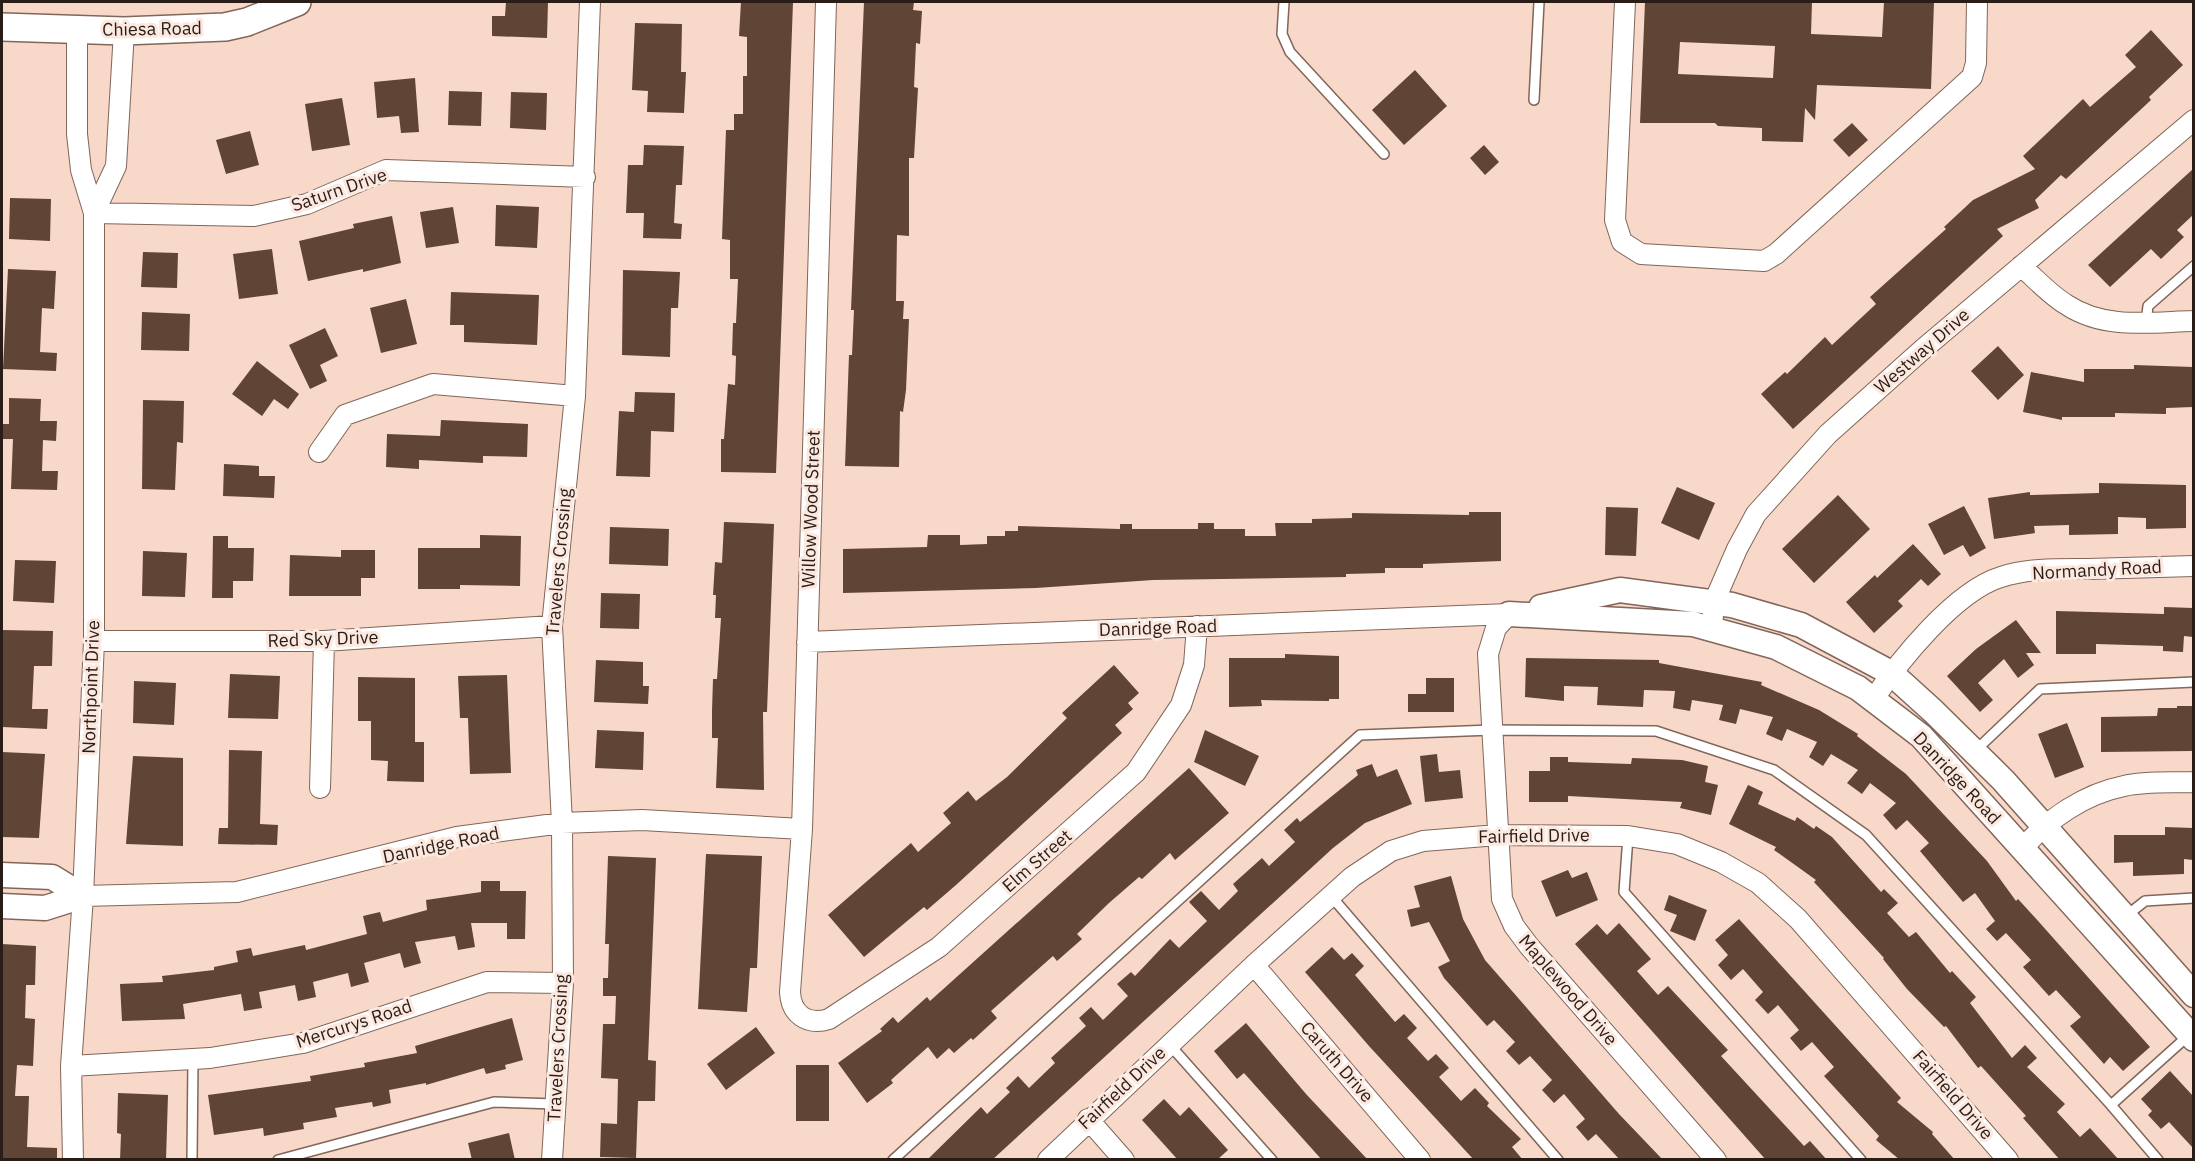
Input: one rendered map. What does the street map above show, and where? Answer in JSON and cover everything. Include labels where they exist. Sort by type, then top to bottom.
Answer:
[{"type":"main road","name":"Chiesa Road","points":[[2,27],[124,32],[225,27],[247,22],[297,2]]},
{"type":"street","name":"Travelers Crossing","points":[[552,1160],[563,984],[562,823],[552,626],[575,396],[590,2]]},
{"type":"street","name":"Willow Wood Street","points":[[798,1014],[793,1008],[790,992],[802,829],[826,2]]},
{"type":"street","points":[[1625,2],[1615,220],[1622,242],[1641,255],[1764,261],[1776,254],[1972,77],[1976,63],[1977,2]]},
{"type":"street","name":"Northpoint Drive","points":[[73,1160],[71,1066],[84,896],[94,641],[94,213],[81,170],[77,134],[77,30]]},
{"type":"street","name":"Northpoint Drive","points":[[94,213],[116,166],[124,32]]},
{"type":"street","name":"Westway Drive","points":[[1712,628],[1714,602],[1737,549],[1756,514],[1812,452],[1888,381],[2193,120]]},
{"type":"street","name":"Saturn Drive","points":[[94,213],[254,216],[307,204],[386,170],[585,177]]},
{"type":"street","points":[[2021,266],[2066,305],[2091,318],[2125,324],[2193,321]]},
{"type":"street","points":[[319,452],[345,415],[433,384],[575,396]]},
{"type":"street","name":"Normandy Road","points":[[1873,700],[1891,673],[1936,623],[1973,593],[2000,577],[2045,570],[2193,566]]},
{"type":"street","name":"Danridge Road","points":[[1509,614],[1620,590],[1714,602],[1776,616],[1801,626],[1891,673],[1974,752],[2193,995]]},
{"type":"street","name":"Danridge Road","points":[[807,642],[1509,614],[1694,624],[1712,628],[1776,647],[1858,688],[1921,736],[2191,1037]]},
{"type":"street","name":"Maplewood Drive","points":[[1509,614],[1496,628],[1488,654],[1503,899],[1515,926],[1529,946],[1716,1160]]},
{"type":"street","name":"Red Sky Drive","points":[[94,641],[324,641],[552,626]]},
{"type":"street","name":"Elm Street","points":[[798,1014],[812,1022],[829,1019],[939,947],[1136,772],[1181,705],[1194,666],[1197,626]]},
{"type":"street","points":[[320,788],[324,641]]},
{"type":"street","points":[[2022,849],[2042,826],[2097,794],[2125,786],[2193,782]]},
{"type":"street","name":"Danridge Road","points":[[2,906],[45,908],[84,896],[237,892],[457,837],[562,823],[642,820],[802,829]]},
{"type":"street","name":"Fairfield Drive","points":[[1048,1160],[1088,1119],[1352,877],[1391,851],[1423,841],[1498,835],[1628,836],[1677,844],[1721,862],[1758,883],[1798,920],[2008,1160]]},
{"type":"street","points":[[2,875],[52,877],[84,896]]},
{"type":"street","name":"Caruth Drive","points":[[1254,965],[1420,1160]]},
{"type":"street","name":"Mercurys Road","points":[[71,1066],[193,1059],[303,1043],[487,982],[563,984]]},
{"type":"street","points":[[1088,1119],[1124,1160]]},
{"type":"lane","points":[[1284,2],[1282,33],[1290,52],[1384,153]]},
{"type":"lane","points":[[1534,100],[1539,2]]},
{"type":"lane","points":[[2146,323],[2148,306],[2193,267]]},
{"type":"lane","points":[[1974,752],[2040,689],[2193,682]]},
{"type":"lane","points":[[893,1160],[1360,735],[1492,730],[1656,731],[1774,770],[1866,835],[2158,1160]]},
{"type":"lane","points":[[1628,836],[1624,892],[1861,1160]]},
{"type":"lane","points":[[1331,896],[1558,1160]]},
{"type":"lane","points":[[2125,918],[2145,901],[2193,898]]},
{"type":"lane","points":[[2111,1105],[2191,1037]]},
{"type":"lane","points":[[1169,1044],[1272,1160]]},
{"type":"lane","points":[[192,1160],[193,1059]]},
{"type":"lane","points":[[278,1160],[494,1102],[556,1104]]},
{"type":"building","points":[[506,2],[548,2],[547,38],[492,36],[492,16],[505,16]]},
{"type":"building","points":[[741,2],[793,2],[776,473],[721,472],[721,439],[724,439],[728,384],[735,385],[736,356],[732,355],[738,279],[730,279],[730,240],[722,239],[726,130],[734,130],[734,114],[743,114],[743,76],[747,76],[747,37],[739,36]]},
{"type":"building","points":[[864,2],[914,2],[913,10],[922,11],[920,44],[916,43],[914,87],[918,88],[914,158],[909,158],[909,236],[897,235],[896,301],[904,301],[903,319],[909,319],[906,390],[903,412],[900,411],[899,467],[845,466],[849,355],[852,355],[854,310],[851,310]]},
{"type":"building","points":[[1645,2],[1812,2],[1811,34],[1882,37],[1884,2],[1934,2],[1931,89],[1817,85],[1815,120],[1805,108],[1803,142],[1762,141],[1762,128],[1718,126],[1715,123],[1640,123]],"holes":[[[1680,42],[1775,46],[1773,78],[1678,74]]]},
{"type":"building","points":[[635,23],[682,24],[681,72],[686,72],[684,113],[647,112],[648,91],[632,90]]},
{"type":"building","points":[[2151,30],[2183,65],[2149,97],[2151,100],[2066,179],[2061,175],[2035,200],[2039,208],[1997,229],[2003,236],[1793,429],[1761,394],[1785,372],[1787,374],[1825,337],[1832,345],[1876,304],[1870,297],[1946,229],[1944,227],[1973,200],[2035,169],[2023,156],[2083,99],[2090,107],[2136,67],[2125,55]]},
{"type":"building","points":[[1415,70],[1447,106],[1404,145],[1372,110]]},
{"type":"building","points":[[415,78],[419,132],[401,133],[399,116],[377,118],[374,82]]},
{"type":"building","points":[[449,91],[482,92],[481,126],[448,125]]},
{"type":"building","points":[[511,92],[547,93],[546,130],[510,128]]},
{"type":"building","points":[[342,98],[350,145],[312,151],[305,104]]},
{"type":"building","points":[[1852,123],[1868,140],[1849,157],[1833,140]]},
{"type":"building","points":[[250,131],[259,165],[226,174],[216,140]]},
{"type":"building","points":[[644,145],[684,146],[682,185],[676,185],[674,223],[682,224],[681,239],[643,238],[644,213],[626,213],[628,165],[643,165]]},
{"type":"building","points":[[1484,145],[1499,162],[1485,175],[1470,158]]},
{"type":"building","points":[[2193,169],[2193,215],[2177,230],[2184,237],[2161,259],[2151,249],[2110,287],[2088,265]]},
{"type":"building","points":[[10,198],[51,199],[50,241],[9,239]]},
{"type":"building","points":[[496,205],[539,207],[537,248],[495,246]]},
{"type":"building","points":[[453,207],[459,243],[426,248],[420,212]]},
{"type":"building","points":[[392,216],[401,263],[308,281],[299,241],[354,228],[353,224]]},
{"type":"building","points":[[272,249],[278,294],[239,299],[233,254]]},
{"type":"building","points":[[143,252],[178,253],[177,288],[141,287]]},
{"type":"building","points":[[8,269],[56,271],[54,309],[42,308],[40,352],[57,353],[56,371],[3,369]]},
{"type":"building","points":[[623,270],[680,272],[678,308],[671,308],[670,357],[622,355]]},
{"type":"building","points":[[451,292],[539,295],[537,345],[464,342],[464,325],[450,325]]},
{"type":"building","points":[[406,299],[417,344],[381,353],[370,308]]},
{"type":"building","points":[[142,312],[190,314],[189,351],[141,350]]},
{"type":"building","points":[[325,328],[338,356],[320,365],[327,381],[310,389],[289,345]]},
{"type":"building","points":[[1998,346],[2024,375],[1998,400],[1971,371]]},
{"type":"building","points":[[257,361],[299,394],[288,409],[274,399],[262,416],[232,394]]},
{"type":"building","points":[[2134,365],[2193,367],[2193,407],[2166,408],[2166,414],[2115,413],[2115,417],[2062,417],[2062,420],[2023,412],[2031,372],[2084,382],[2084,369],[2134,369]]},
{"type":"building","points":[[635,392],[675,393],[674,432],[651,431],[650,477],[616,476],[619,411],[634,412]]},
{"type":"building","points":[[9,398],[41,399],[40,421],[57,421],[56,441],[43,440],[42,471],[58,471],[57,490],[11,489],[13,439],[2,439],[2,424],[9,424]]},
{"type":"building","points":[[143,400],[184,401],[183,443],[177,442],[175,490],[142,489]]},
{"type":"building","points":[[441,420],[528,424],[527,457],[483,456],[483,463],[419,460],[419,469],[386,467],[387,434],[440,436]]},
{"type":"building","points":[[224,464],[259,466],[259,476],[275,476],[274,498],[223,496]]},
{"type":"building","points":[[2099,483],[2186,485],[2186,528],[2146,529],[2146,518],[2118,517],[2118,534],[2069,535],[2069,525],[2034,526],[2035,533],[1994,539],[1988,498],[2030,492],[2030,495],[2099,493]]},
{"type":"building","points":[[1677,487],[1715,503],[1699,540],[1661,523]]},
{"type":"building","points":[[1838,495],[1870,529],[1814,583],[1782,549]]},
{"type":"building","points":[[1964,506],[1986,548],[1970,557],[1963,545],[1944,555],[1928,524]]},
{"type":"building","points":[[1606,507],[1638,508],[1636,556],[1605,555]]},
{"type":"building","points":[[1469,512],[1501,512],[1501,561],[1423,564],[1423,568],[1385,568],[1385,573],[1346,574],[1346,577],[1153,580],[1036,588],[843,593],[843,549],[927,547],[928,535],[960,535],[960,545],[987,544],[987,536],[1005,536],[1005,531],[1018,531],[1018,526],[1120,529],[1120,524],[1132,524],[1132,529],[1198,529],[1198,523],[1214,523],[1214,529],[1245,529],[1245,536],[1276,536],[1275,523],[1312,523],[1312,519],[1352,518],[1352,513],[1469,515]]},
{"type":"building","points":[[724,522],[774,524],[767,712],[763,712],[764,790],[716,788],[718,738],[712,738],[712,711],[713,679],[717,679],[721,618],[715,618],[716,595],[713,595],[715,562],[722,563]]},
{"type":"building","points":[[610,527],[669,529],[668,566],[609,564]]},
{"type":"building","points":[[480,535],[521,536],[520,586],[460,585],[460,589],[418,589],[418,548],[480,548]]},
{"type":"building","points":[[213,536],[228,536],[228,548],[254,548],[253,581],[233,581],[233,598],[212,598]]},
{"type":"building","points":[[1913,544],[1941,574],[1928,586],[1921,579],[1898,601],[1903,606],[1874,633],[1846,602],[1875,575],[1877,578]]},
{"type":"building","points":[[341,550],[375,550],[375,578],[361,578],[361,596],[289,596],[290,555],[341,557]]},
{"type":"building","points":[[143,551],[187,553],[185,597],[142,596]]},
{"type":"building","points":[[15,560],[56,561],[54,603],[13,601]]},
{"type":"building","points":[[601,593],[640,594],[639,629],[600,628]]},
{"type":"building","points":[[2164,607],[2193,608],[2193,637],[2184,636],[2183,652],[2163,651],[2163,646],[2096,644],[2096,654],[2056,654],[2056,611],[2164,614]]},
{"type":"building","points":[[2016,620],[2041,653],[2026,653],[2034,665],[2018,678],[2004,659],[1978,683],[1993,700],[1980,712],[1947,676],[1976,649]]},
{"type":"building","points":[[2,630],[53,631],[52,666],[34,666],[32,709],[48,709],[47,729],[2,727]]},
{"type":"building","points":[[1285,654],[1339,656],[1339,699],[1329,699],[1329,701],[1261,700],[1262,706],[1229,707],[1229,658],[1285,658]]},
{"type":"building","points":[[1526,658],[1659,660],[1659,663],[1762,682],[1761,685],[1819,710],[1858,734],[1857,736],[1906,774],[1987,861],[2016,901],[2018,899],[2150,1047],[2123,1071],[2110,1057],[2104,1064],[2070,1026],[2081,1017],[2056,990],[2049,996],[2023,967],[2031,960],[2006,933],[1997,941],[1986,929],[1995,921],[1975,893],[1963,902],[1920,851],[1929,843],[1907,820],[1896,830],[1883,815],[1896,803],[1870,783],[1862,794],[1847,783],[1858,770],[1831,754],[1823,766],[1809,757],[1817,742],[1787,729],[1782,741],[1766,734],[1773,717],[1740,709],[1736,724],[1719,720],[1723,705],[1692,700],[1690,711],[1673,708],[1675,691],[1644,690],[1643,707],[1597,705],[1598,687],[1564,686],[1564,701],[1525,697]]},
{"type":"building","points":[[596,660],[643,662],[643,686],[649,686],[648,704],[594,702]]},
{"type":"building","points":[[1114,665],[1139,693],[1128,703],[1133,709],[1115,725],[1122,733],[956,885],[927,910],[924,907],[864,957],[828,915],[911,843],[918,852],[951,823],[943,813],[968,791],[976,801],[1007,777],[1067,718],[1062,713]]},
{"type":"building","points":[[230,674],[280,676],[278,719],[228,718]]},
{"type":"building","points":[[507,675],[511,773],[470,774],[468,718],[460,718],[458,676]]},
{"type":"building","points":[[358,677],[415,678],[415,742],[424,742],[424,782],[387,781],[388,761],[371,760],[371,721],[358,721]]},
{"type":"building","points":[[1426,678],[1454,678],[1454,712],[1408,712],[1408,694],[1426,694]]},
{"type":"building","points":[[134,681],[176,683],[174,725],[133,723]]},
{"type":"building","points":[[2177,706],[2193,706],[2193,751],[2101,752],[2101,717],[2157,716],[2158,708],[2177,708]]},
{"type":"building","points":[[2067,723],[2084,767],[2055,778],[2038,734]]},
{"type":"building","points":[[597,730],[644,732],[643,770],[595,768]]},
{"type":"building","points":[[1205,730],[1259,756],[1245,786],[1194,762]]},
{"type":"building","points":[[229,750],[262,751],[260,824],[278,825],[277,845],[218,844],[219,828],[228,828]]},
{"type":"building","points":[[2,752],[45,754],[39,838],[2,837]]},
{"type":"building","points":[[1437,754],[1439,772],[1460,770],[1463,798],[1425,802],[1420,756]]},
{"type":"building","points":[[133,756],[183,758],[183,846],[126,844]]},
{"type":"building","points":[[1550,757],[1568,757],[1568,762],[1631,764],[1632,758],[1682,760],[1708,766],[1705,782],[1718,785],[1711,815],[1680,808],[1682,802],[1568,796],[1568,802],[1529,802],[1529,771],[1550,771]]},
{"type":"building","points":[[1372,764],[1377,777],[1397,769],[1412,804],[1365,823],[1333,848],[992,1160],[927,1160],[981,1107],[987,1114],[1010,1092],[1006,1088],[1018,1076],[1029,1088],[1055,1063],[1051,1058],[1086,1026],[1079,1018],[1091,1007],[1103,1020],[1128,996],[1117,984],[1131,972],[1135,976],[1170,939],[1179,948],[1207,921],[1189,902],[1201,891],[1219,910],[1238,891],[1233,884],[1262,858],[1269,866],[1295,842],[1284,830],[1297,818],[1300,822],[1358,775],[1356,770]]},
{"type":"building","points":[[1189,768],[1229,813],[1175,860],[1170,853],[1142,879],[1139,877],[1109,903],[1077,934],[1082,939],[1057,961],[1053,956],[991,1011],[997,1018],[973,1040],[971,1038],[954,1053],[949,1048],[937,1059],[928,1047],[891,1080],[893,1083],[867,1103],[838,1063],[882,1031],[880,1029],[893,1017],[898,1023],[927,997],[930,1001]]},
{"type":"building","points":[[1748,785],[1763,792],[1758,804],[1795,821],[1797,817],[1814,829],[1816,826],[1832,837],[1881,892],[1884,889],[1898,903],[1887,913],[1909,937],[1916,932],[1950,973],[1952,971],[1976,997],[1970,1003],[2012,1058],[2025,1045],[2037,1058],[2027,1067],[2065,1104],[2057,1112],[2080,1137],[2090,1128],[2119,1160],[2060,1160],[2023,1118],[2026,1116],[1981,1066],[1978,1068],[1946,1026],[1944,1027],[1907,989],[1884,958],[1814,882],[1816,880],[1774,850],[1776,847],[1729,824]]},
{"type":"building","points":[[2165,827],[2193,828],[2193,860],[2184,859],[2184,874],[2133,876],[2133,862],[2114,863],[2114,835],[2165,835]]},
{"type":"building","points":[[706,854],[762,856],[757,968],[750,968],[747,1012],[698,1009]]},
{"type":"building","points":[[608,856],[656,858],[648,1060],[656,1061],[655,1101],[638,1101],[636,1158],[600,1157],[601,1123],[617,1124],[618,1079],[601,1078],[603,1024],[615,1024],[616,996],[603,996],[603,978],[608,978],[609,944],[605,944]]},
{"type":"building","points":[[1568,870],[1572,878],[1587,872],[1598,900],[1556,917],[1541,881]]},
{"type":"building","points":[[1451,876],[1463,919],[1485,960],[1619,1114],[1663,1160],[1620,1160],[1596,1134],[1588,1141],[1576,1127],[1585,1119],[1564,1094],[1554,1103],[1542,1090],[1552,1080],[1530,1056],[1519,1065],[1506,1051],[1515,1042],[1494,1020],[1487,1026],[1444,978],[1438,967],[1450,961],[1429,922],[1411,927],[1407,910],[1420,907],[1414,886]]},
{"type":"building","points":[[481,881],[500,881],[500,891],[526,891],[525,939],[507,939],[507,923],[471,923],[475,947],[458,950],[455,936],[415,942],[421,963],[404,968],[400,953],[364,963],[369,982],[351,987],[348,973],[313,982],[316,997],[298,1001],[295,985],[259,992],[262,1008],[244,1011],[241,994],[183,1004],[185,1019],[122,1021],[120,984],[163,982],[162,976],[214,970],[214,967],[238,962],[236,951],[251,948],[253,956],[305,945],[306,950],[367,934],[363,916],[380,912],[383,922],[427,910],[426,900],[481,892]]},
{"type":"building","points":[[1669,895],[1707,910],[1695,941],[1670,931],[1677,915],[1664,910]]},
{"type":"building","points":[[1739,919],[1901,1098],[1897,1102],[1933,1132],[1932,1134],[1955,1160],[1900,1160],[1876,1140],[1879,1136],[1824,1076],[1834,1067],[1812,1042],[1801,1051],[1790,1038],[1799,1030],[1778,1005],[1768,1014],[1755,1000],[1763,992],[1743,969],[1731,980],[1718,965],[1728,955],[1715,940]]},
{"type":"building","points":[[1619,923],[1651,959],[1637,971],[1658,995],[1668,986],[1728,1050],[1721,1056],[1804,1146],[1810,1141],[1827,1160],[1766,1160],[1575,944],[1597,924],[1607,935]]},
{"type":"building","points":[[2,944],[36,946],[35,985],[26,985],[25,1018],[35,1019],[33,1066],[17,1065],[15,1096],[29,1096],[27,1147],[57,1148],[57,1160],[2,1160]]},
{"type":"building","points":[[1332,947],[1344,960],[1352,953],[1364,966],[1355,975],[1395,1022],[1404,1014],[1417,1028],[1407,1038],[1428,1061],[1436,1054],[1449,1068],[1439,1077],[1461,1101],[1475,1088],[1489,1103],[1487,1106],[1521,1139],[1512,1147],[1523,1160],[1474,1160],[1369,1046],[1305,972]]},
{"type":"building","points":[[512,1018],[523,1060],[505,1065],[506,1069],[486,1074],[484,1068],[426,1085],[426,1083],[389,1090],[391,1103],[373,1107],[372,1102],[335,1108],[337,1117],[303,1123],[304,1129],[264,1136],[263,1128],[214,1135],[208,1095],[311,1081],[310,1076],[365,1067],[364,1063],[417,1053],[415,1046]]},
{"type":"building","points":[[1246,1023],[1306,1094],[1368,1160],[1322,1160],[1244,1073],[1237,1079],[1214,1051]]},
{"type":"building","points":[[756,1027],[775,1053],[726,1090],[707,1064]]},
{"type":"building","points":[[796,1065],[829,1065],[829,1121],[796,1121]]},
{"type":"building","points":[[2170,1071],[2193,1096],[2193,1148],[2169,1122],[2161,1129],[2148,1115],[2152,1111],[2141,1099]]},
{"type":"building","points":[[118,1093],[168,1095],[166,1160],[120,1160],[121,1134],[117,1133]]},
{"type":"building","points":[[1164,1099],[1180,1116],[1189,1107],[1228,1150],[1217,1160],[1178,1160],[1142,1120]]},
{"type":"building","points":[[509,1133],[515,1160],[472,1160],[468,1143]]}]
